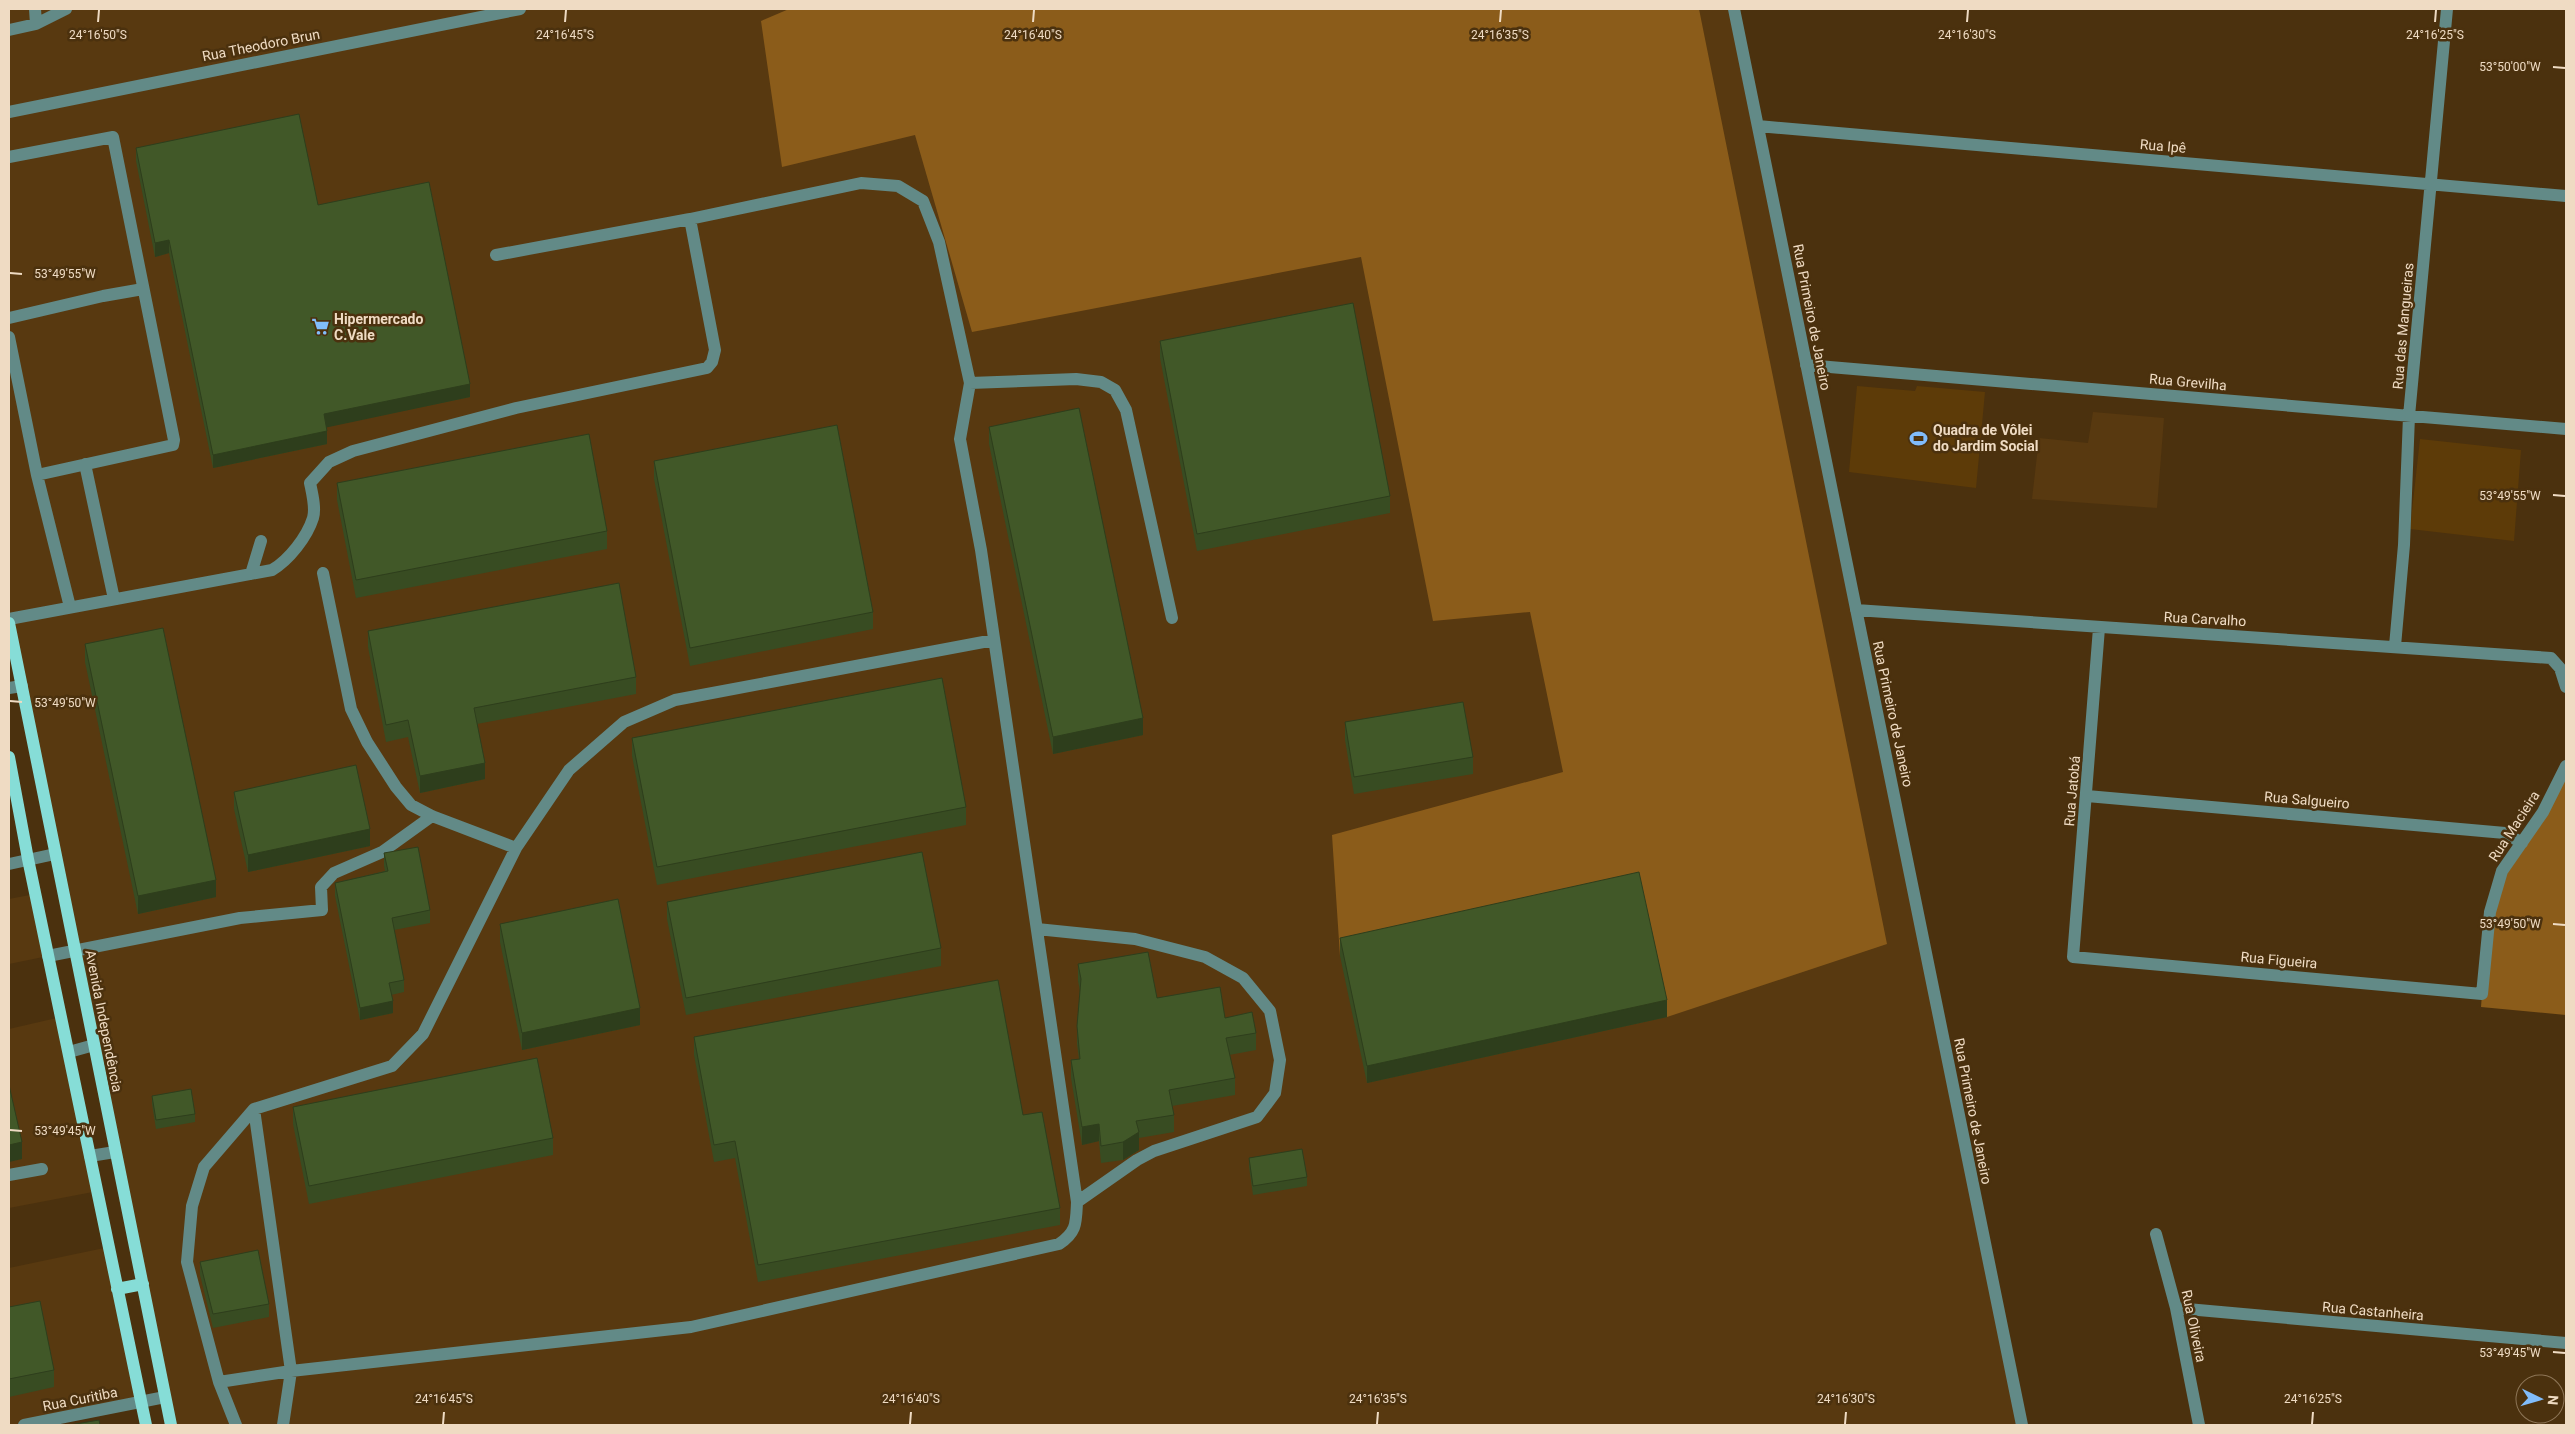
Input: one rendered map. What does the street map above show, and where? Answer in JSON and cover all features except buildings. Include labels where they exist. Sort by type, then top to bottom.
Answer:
[{"type":"main road","name":"Avenida Independência","points":[[9,623],[15,687],[55,854],[170,1425]]},
{"type":"main road","points":[[9,757],[28,859],[146,1425]]},
{"type":"main road","points":[[117,1289],[143,1284]]},
{"type":"street","points":[[35,9],[36,24]]},
{"type":"street","points":[[9,30],[36,24],[66,9]]},
{"type":"street","name":"Rua Theodoro Brun","points":[[9,112],[520,9]]},
{"type":"street","name":"Rua Primeiro de Janeiro","points":[[1734,9],[2022,1425]]},
{"type":"street","name":"Rua das Mangueiras","points":[[2395,646],[2404,544],[2410,416],[2447,9]]},
{"type":"street","name":"Rua Ipê","points":[[1758,126],[2566,196]]},
{"type":"street","points":[[9,157],[113,136],[174,440],[173,445],[37,475]]},
{"type":"street","points":[[219,1382],[291,1371],[691,1327],[1059,1244],[1071,1236],[1076,1222],[1077,1202],[981,550],[960,439],[970,383],[939,242],[923,201],[898,186],[861,183],[690,219],[496,254]]},
{"type":"street","points":[[9,618],[272,570],[281,565],[303,538],[314,517],[310,483],[329,462],[353,451],[516,408],[706,368],[712,362],[714,350],[690,219]]},
{"type":"street","points":[[9,318],[103,296],[143,289]]},
{"type":"street","points":[[9,337],[37,475],[70,608]]},
{"type":"street","name":"Rua Grevilha","points":[[1806,364],[2566,429]]},
{"type":"street","points":[[970,383],[1076,379],[1101,382],[1116,390],[1126,410],[1172,618]]},
{"type":"street","points":[[85,464],[114,599]]},
{"type":"street","points":[[251,574],[261,541]]},
{"type":"street","points":[[323,572],[351,709],[367,742],[396,787],[411,805],[432,816],[516,848]]},
{"type":"street","name":"Rua Carvalho","points":[[1856,610],[2551,658],[2560,668],[2566,687]]},
{"type":"street","name":"Rua Jatobá","points":[[2073,957],[2100,628]]},
{"type":"street","points":[[236,1425],[219,1382],[187,1262],[192,1206],[204,1167],[254,1109],[392,1066],[424,1034],[516,848],[569,770],[624,722],[675,700],[994,640]]},
{"type":"street","name":"Rua Macieira","points":[[2482,994],[2490,912],[2502,870],[2543,812],[2566,766]]},
{"type":"street","name":"Rua Salgueiro","points":[[2087,796],[2505,834],[2522,843]]},
{"type":"street","points":[[48,956],[240,918],[322,910],[321,887],[334,873],[382,852],[432,816]]},
{"type":"street","points":[[9,864],[55,854]]},
{"type":"street","points":[[1037,929],[1135,939],[1204,957],[1243,978],[1270,1011],[1280,1060],[1275,1093],[1258,1117],[1154,1151],[1137,1160],[1077,1202]]},
{"type":"street","name":"Rua Figueira","points":[[2073,957],[2482,994]]},
{"type":"street","points":[[69,1052],[94,1046]]},
{"type":"street","points":[[254,1109],[291,1371],[283,1425]]},
{"type":"street","points":[[90,1156],[115,1152]]},
{"type":"street","points":[[9,1175],[42,1169]]},
{"type":"street","name":"Rua Oliveira","points":[[2156,1234],[2176,1308],[2199,1425]]},
{"type":"street","name":"Rua Castanheira","points":[[2176,1308],[2566,1343]]},
{"type":"street","name":"Rua Curitiba","points":[[24,1425],[165,1397]]},
{"type":"shaded area","points":[[9,9],[1734,9],[2022,1425],[171,1425],[9,622]]},
{"type":"shaded area","points":[[789,9],[1699,9],[1887,944],[1667,1017],[1639,889],[1340,956],[1332,835],[1563,772],[1530,612],[1433,621],[1361,257],[972,332],[915,135],[782,167],[761,21]]},
{"type":"shaded area","points":[[1857,386],[1915,391],[1917,386],[1985,392],[1976,488],[1849,472]]},
{"type":"shaded area","points":[[2093,412],[2164,418],[2157,508],[2032,499],[2039,438],[2088,443]]},
{"type":"shaded area","points":[[2420,439],[2521,450],[2514,541],[2410,529]]},
{"type":"shaded area","points":[[2566,766],[2566,1015],[2481,1007],[2486,940],[2495,891]]},
{"type":"shaded area","points":[[35,894],[48,956],[9,964],[9,899]]},
{"type":"shaded area","points":[[61,1017],[98,1191],[9,1208],[9,1029]]},
{"type":"shaded area","points":[[109,1247],[141,1402],[24,1425],[9,1425],[9,1268]]},
{"type":"place","name":"Hipermercado C.Vale","points":[[320,327]]},
{"type":"place","name":"Quadra de Vôlei do Jardim Social","points":[[1919,438]]}]
